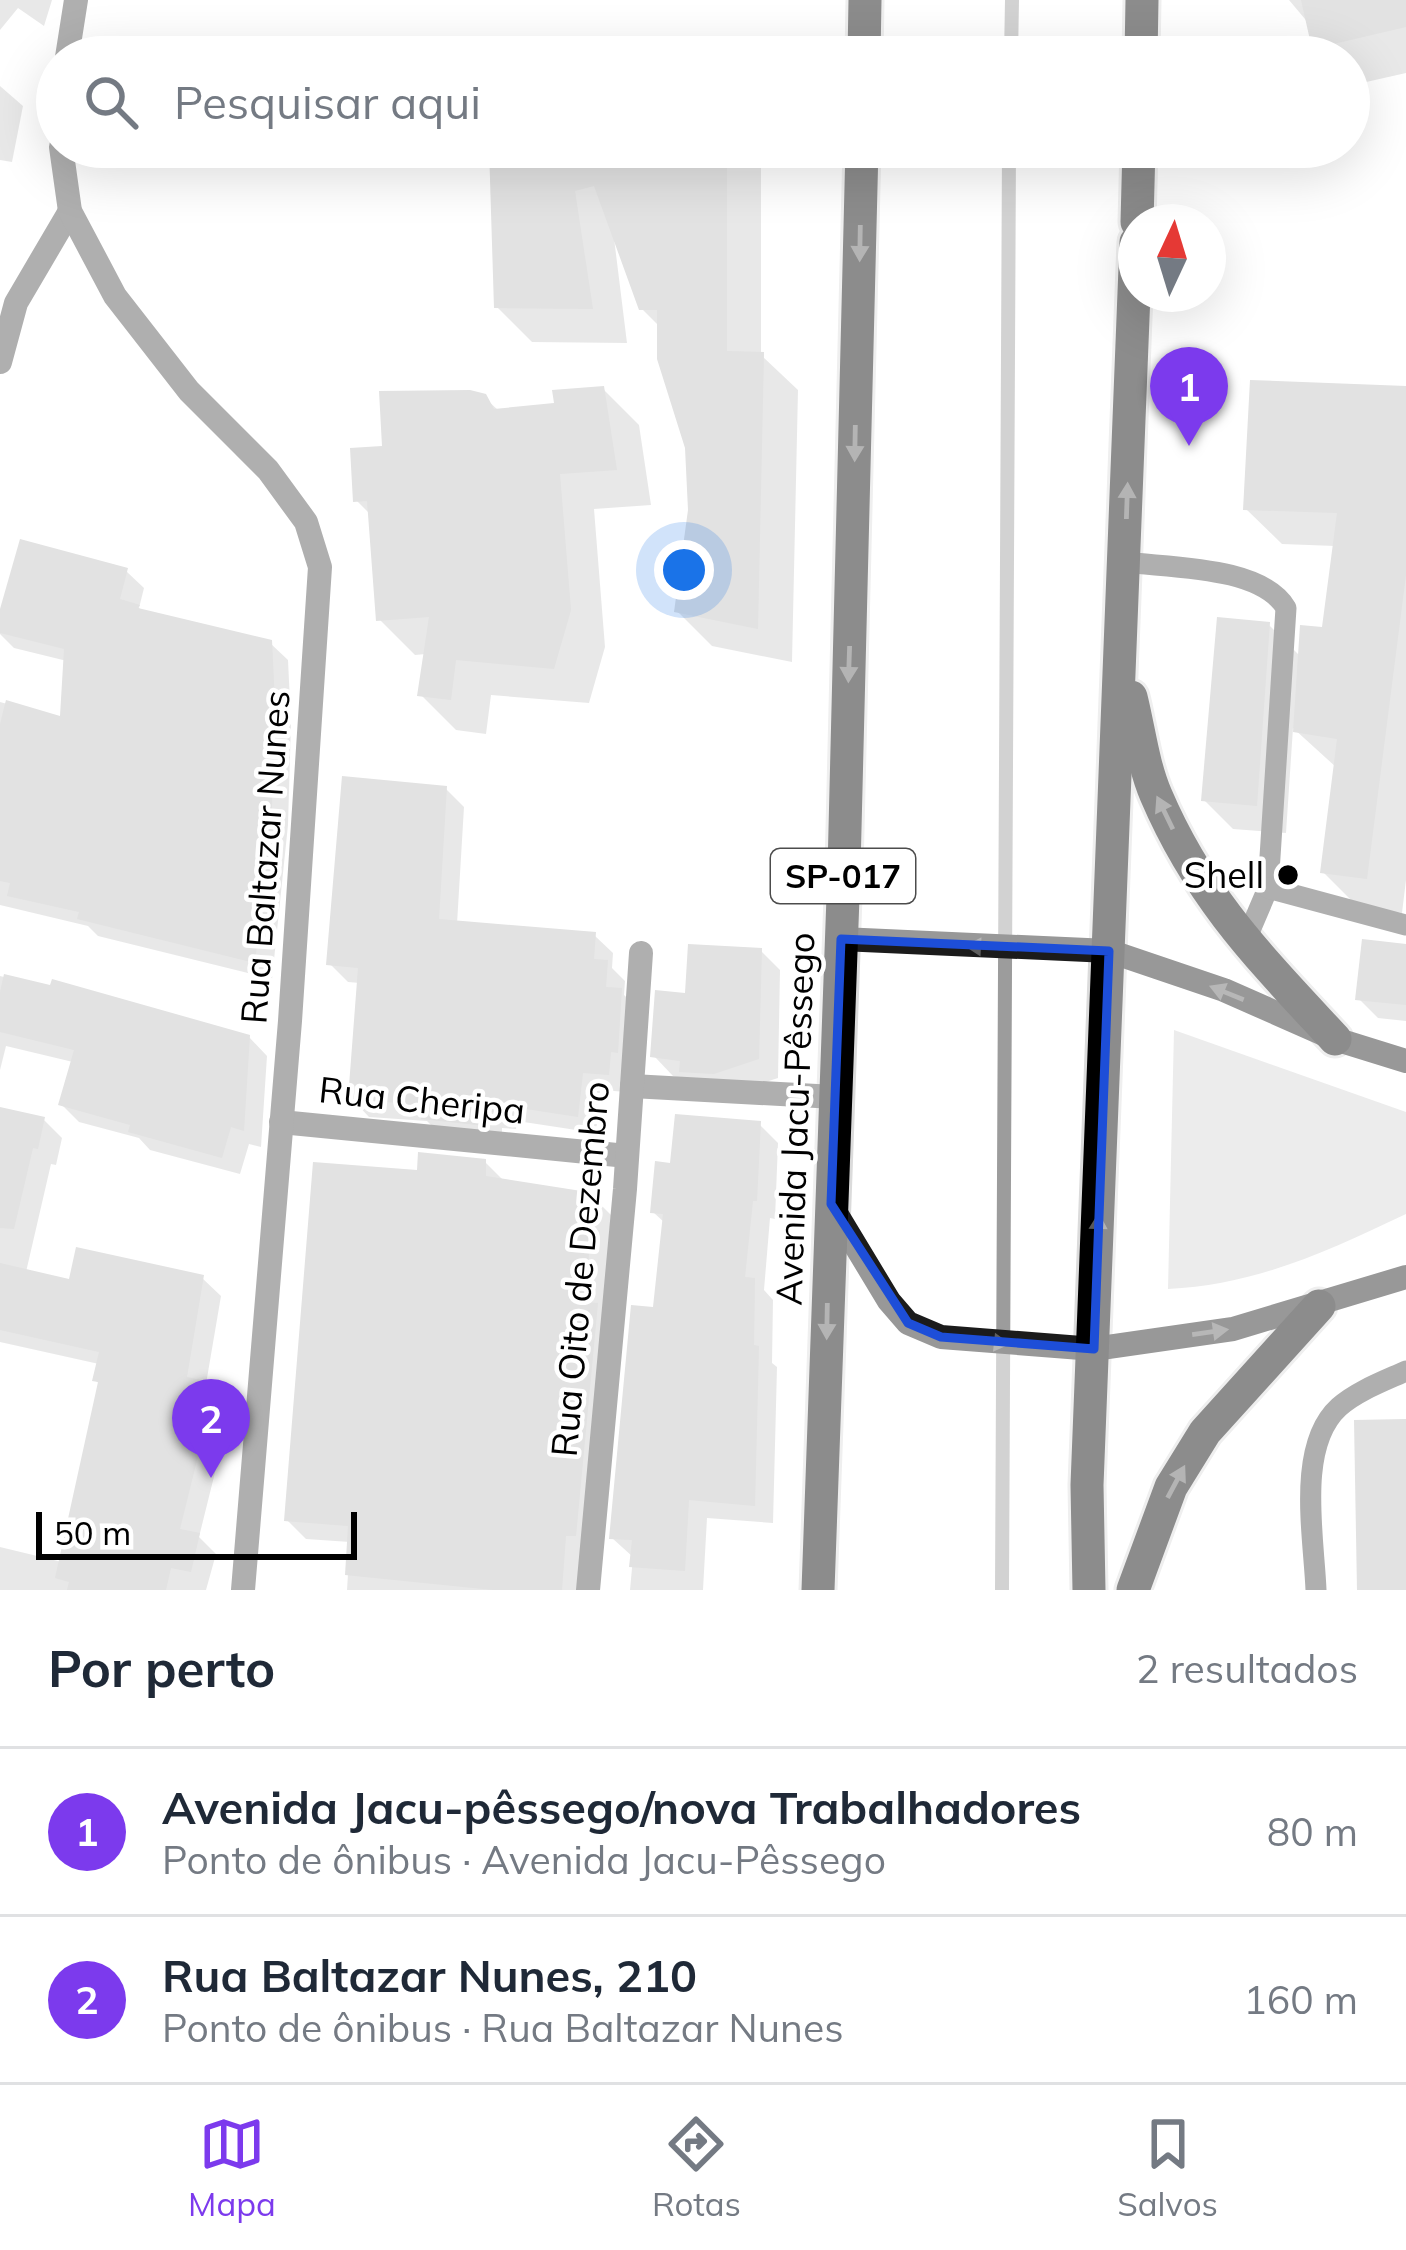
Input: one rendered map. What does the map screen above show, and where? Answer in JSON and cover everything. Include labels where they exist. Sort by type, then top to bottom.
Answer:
[{"type":"highway","points":[[864,36],[865,0]]},
{"type":"highway","points":[[1141,36],[1142,0]]},
{"type":"highway","name":"Avenida Jacu-Pêssego","points":[[818,1590],[861,168]]},
{"type":"highway","points":[[1137,204],[1138,168]]},
{"type":"highway","points":[[1089,1590],[1087,1485],[1134,312]]},
{"type":"highway","points":[[1122,660],[1154,790],[1198,881],[1245,942],[1335,1039]]},
{"type":"highway","points":[[1133,1590],[1171,1487],[1205,1432],[1319,1306]]},
{"type":"main road","points":[[841,939],[1109,951],[1224,990],[1335,1039],[1406,1061]]},
{"type":"main road","points":[[831,1204],[908,1323],[941,1337],[1094,1349],[1233,1329],[1406,1277]]},
{"type":"street","points":[[70,36],[76,0]]},
{"type":"street","points":[[0,362],[8,307],[70,211],[65,168]]},
{"type":"street","name":"Rua Baltazar Nunes","points":[[70,211],[115,296],[190,391],[268,470],[306,522],[320,567],[315,685],[243,1590]]},
{"type":"street","name":"Rua Oito de Dezembro","points":[[588,1590],[641,953]]},
{"type":"street","points":[[632,1086],[835,1097]]},
{"type":"street","name":"Rua Cheripa","points":[[281,1122],[627,1156]]},
{"type":"lane","points":[[1126,562],[1240,577],[1277,593],[1286,608],[1268,888],[1245,942]]},
{"type":"lane","points":[[1268,888],[1406,925]]},
{"type":"lane","points":[[1316,1590],[1312,1456],[1322,1429],[1340,1406],[1406,1371]]},
{"type":"highlighted area","points":[[841,939],[1109,951],[1094,1349],[941,1337],[908,1323],[831,1204]]},
{"type":"shaded area","points":[[1174,1030],[1406,1112],[1406,1214],[1320,1253],[1261,1273],[1168,1289]]},
{"type":"building","points":[[1301,0],[1406,0],[1406,27],[1368,36],[1309,36]]},
{"type":"building","points":[[490,168],[727,168],[727,351],[764,352],[758,629],[674,612],[688,510],[685,448],[657,359],[657,310],[639,310],[594,186],[575,191],[593,309],[494,308]]},
{"type":"building","points":[[1250,380],[1406,386],[1406,575],[1367,879],[1320,873],[1337,739],[1293,732],[1300,625],[1322,627],[1337,513],[1243,510]]},
{"type":"building","points":[[604,386],[617,470],[560,474],[571,610],[554,669],[456,660],[451,700],[417,696],[429,617],[376,621],[367,501],[353,502],[350,448],[382,446],[379,391],[470,390],[486,394],[494,409],[554,403],[552,390]]},
{"type":"building","points":[[20,539],[128,568],[120,599],[140,605],[138,608],[272,640],[272,806],[255,963],[77,919],[79,912],[7,896],[10,883],[0,881],[0,724],[6,700],[60,716],[64,649],[0,633],[0,609]]},
{"type":"building","points":[[1217,617],[1270,622],[1257,806],[1201,801]]},
{"type":"building","points":[[342,776],[447,786],[439,919],[596,932],[594,959],[608,960],[606,987],[622,988],[618,1053],[611,1052],[609,1075],[583,1073],[578,1117],[500,1105],[499,1113],[485,1111],[486,1126],[421,1119],[422,1105],[348,1099],[358,968],[326,965]]},
{"type":"building","points":[[1362,939],[1406,944],[1406,1005],[1355,1000]]},
{"type":"building","points":[[688,944],[762,948],[759,1059],[714,1074],[679,1072],[680,1061],[650,1057],[655,990],[685,993]]},
{"type":"building","points":[[4,974],[50,985],[52,979],[250,1035],[244,1131],[231,1127],[222,1158],[128,1132],[130,1125],[58,1105],[74,1050],[0,1032]]},
{"type":"building","points":[[0,1107],[45,1117],[14,1229],[0,1228]]},
{"type":"building","points":[[675,1114],[761,1121],[757,1201],[753,1201],[745,1277],[755,1278],[754,1345],[759,1346],[755,1506],[689,1500],[685,1571],[629,1567],[632,1540],[609,1539],[631,1305],[653,1307],[663,1214],[650,1213],[655,1161],[670,1163]]},
{"type":"building","points":[[418,1152],[486,1159],[486,1176],[594,1193],[585,1302],[598,1303],[576,1536],[566,1536],[562,1590],[493,1590],[345,1575],[348,1526],[284,1521],[313,1162],[417,1170]]},
{"type":"building","points":[[76,1247],[204,1275],[187,1377],[216,1383],[180,1529],[200,1533],[191,1572],[171,1568],[166,1590],[67,1590],[69,1582],[55,1578],[98,1382],[92,1381],[99,1352],[0,1330],[0,1263],[69,1279]]},
{"type":"building","points":[[1406,1419],[1406,1590],[1357,1590],[1354,1420]]},
{"type":"waterway","points":[[1011,36],[1012,0]]},
{"type":"waterway","points":[[1002,1590],[1009,168]]},
{"type":"place","name":"Avenida Jacu-pêssego/nova Trabalhadores","points":[[1189,446]]},
{"type":"place","name":"Shell","points":[[1288,875]]},
{"type":"place","name":"Rua Baltazar Nunes, 210","points":[[211,1478]]}]
